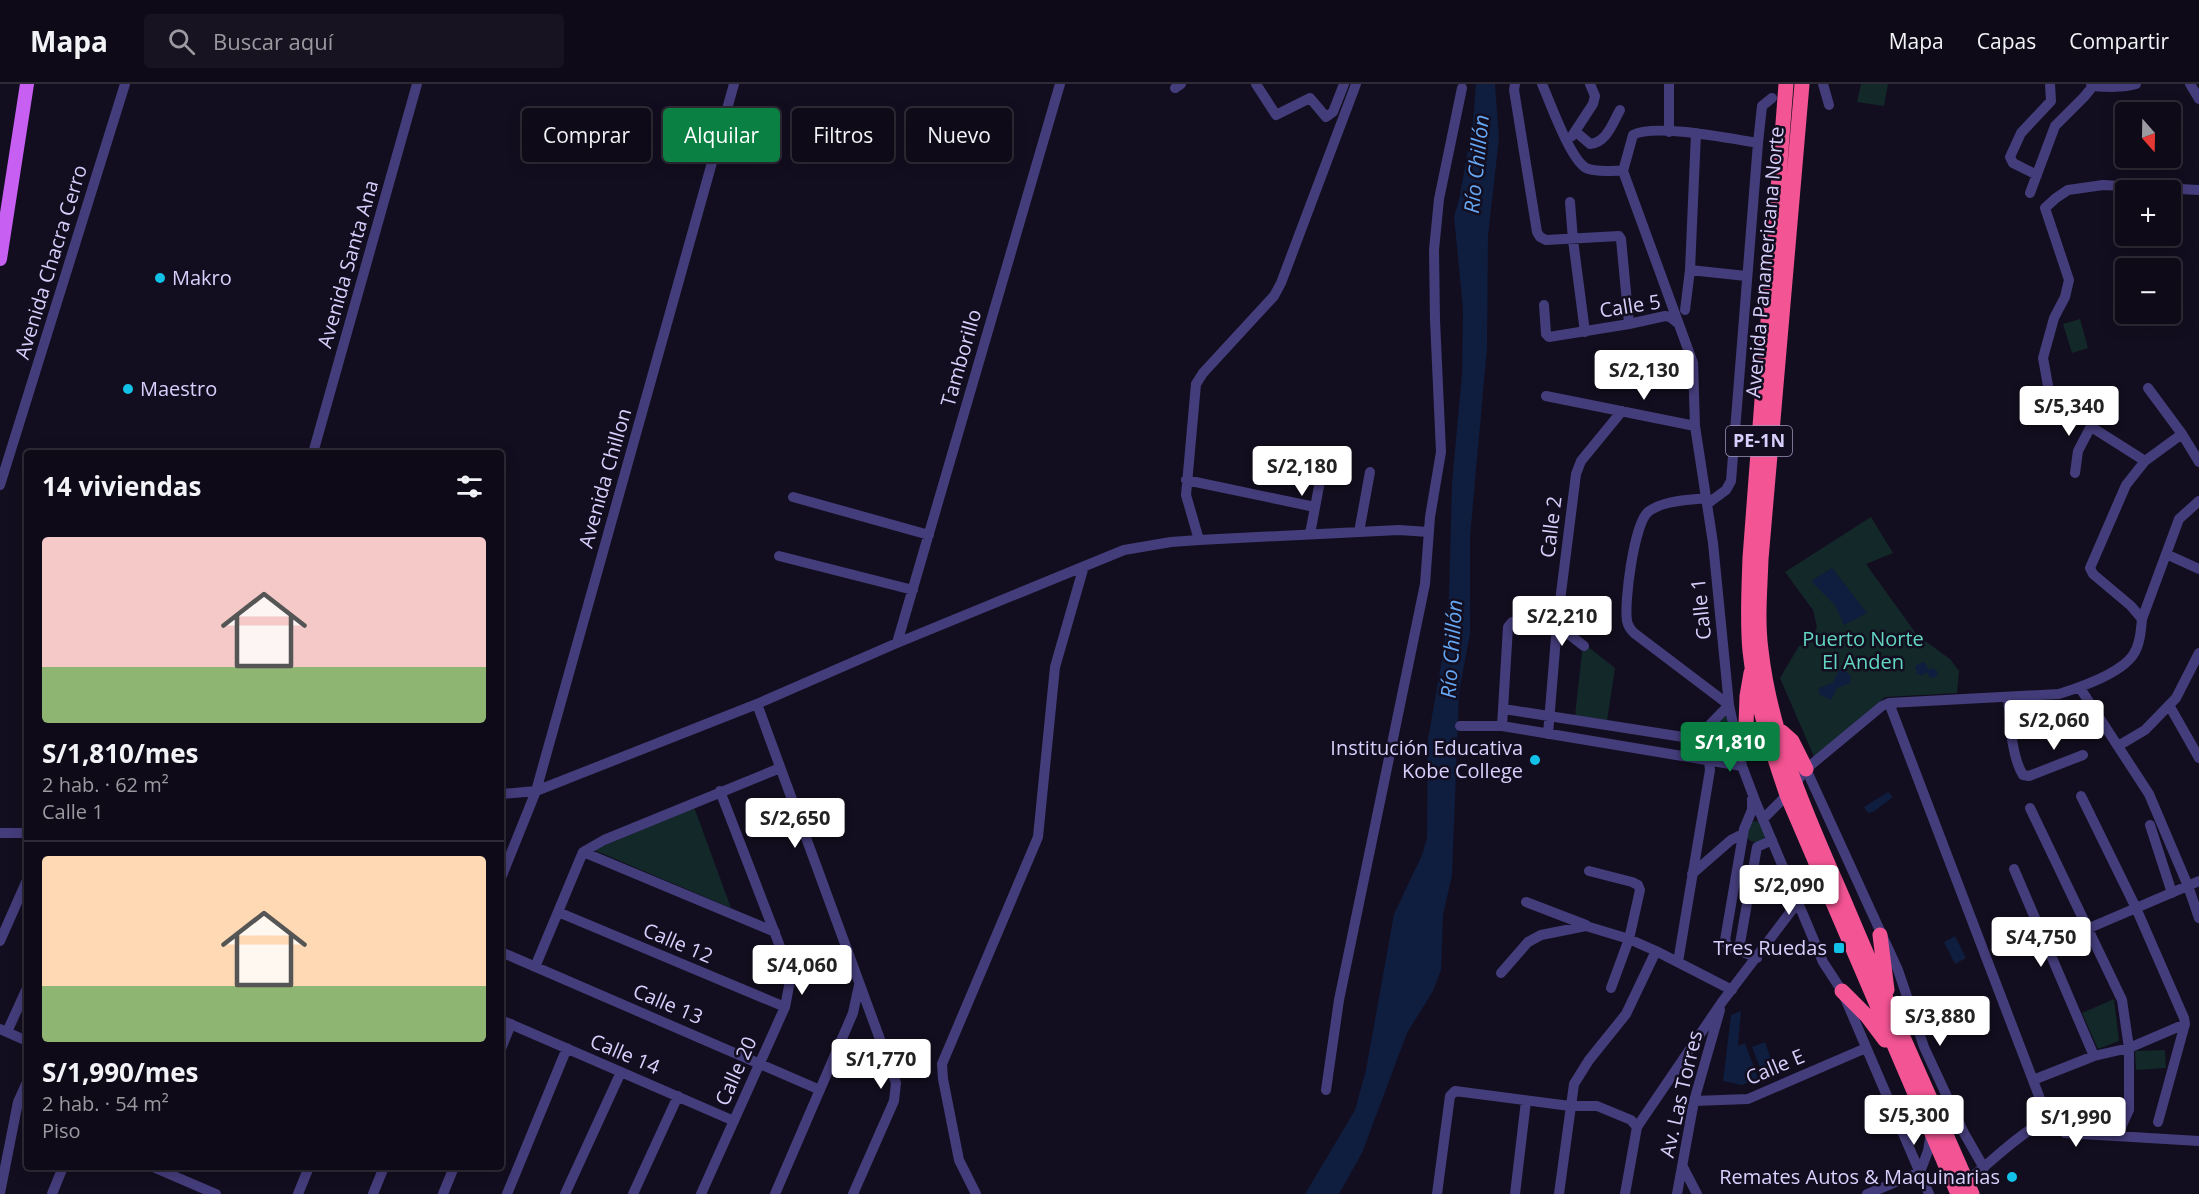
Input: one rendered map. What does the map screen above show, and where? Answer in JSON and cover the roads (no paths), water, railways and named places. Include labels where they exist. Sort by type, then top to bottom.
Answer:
[{"type":"highway","name":"Avenida Panamericana Norte","points":[[1786,84],[1750,558],[1748,614],[1753,668],[1770,744],[1888,1005],[1966,1190]]},
{"type":"highway","name":"Avenida Panamericana Norte","points":[[1802,84],[1761,560],[1758,614],[1761,650],[1791,789],[1901,1062],[1931,1130],[1966,1190]]},
{"type":"highway","points":[[1742,760],[1749,678],[1753,668]]},
{"type":"highway","points":[[1778,727],[1792,741],[1806,770]]},
{"type":"highway","points":[[1880,935],[1888,1005]]},
{"type":"highway","points":[[1842,991],[1867,1016],[1901,1062]]},
{"type":"main road","points":[[0,259],[3,225],[27,84]]},
{"type":"street","name":"Avenida Chacra Cerro","points":[[0,485],[125,84]]},
{"type":"street","name":"Avenida Santa Ana","points":[[314,450],[417,84]]},
{"type":"street","name":"Avenida Chillon","points":[[504,871],[536,791],[734,84]]},
{"type":"street","name":"Tamborillo","points":[[897,643],[1060,84]]},
{"type":"street","points":[[1256,84],[1276,115],[1310,98],[1326,117],[1333,112],[1344,84]]},
{"type":"street","points":[[1199,540],[1187,503],[1186,480],[1198,378],[1269,302],[1281,283],[1356,84]]},
{"type":"street","points":[[1515,84],[1514,90],[1537,232],[1546,240],[1616,236],[1621,239],[1629,324]]},
{"type":"street","points":[[1542,84],[1576,159],[1591,170],[1623,171]]},
{"type":"street","points":[[1567,141],[1595,96],[1590,84]]},
{"type":"street","points":[[1669,84],[1669,132]]},
{"type":"street","points":[[1823,84],[1829,105]]},
{"type":"street","points":[[2037,175],[2013,163],[2010,157],[2021,133],[2051,102],[2050,84]]},
{"type":"street","points":[[2030,193],[2055,126],[2084,97],[2092,85],[2128,87],[2136,84]]},
{"type":"street","points":[[2190,84],[2199,99]]},
{"type":"street","points":[[1326,1090],[1339,1000],[1425,584],[1430,517],[1442,452],[1434,250],[1439,199],[1462,88]]},
{"type":"street","points":[[1696,739],[1729,705],[1634,633],[1627,624],[1626,609],[1636,536],[1640,523],[1648,512],[1670,503],[1707,501],[1726,490],[1731,481],[1758,143],[1762,106],[1772,98]]},
{"type":"street","points":[[1575,131],[1590,144],[1598,143],[1605,138],[1620,110]]},
{"type":"street","points":[[1679,324],[1623,171],[1633,135],[1643,131],[1696,133],[1758,143]]},
{"type":"street","points":[[1684,310],[1690,270],[1696,133]]},
{"type":"street","points":[[2055,416],[2057,413],[2049,391],[2043,358],[2054,318],[2065,297],[2068,280],[2045,208],[2068,190],[2103,185],[2199,190]]},
{"type":"street","points":[[1570,202],[1585,332]]},
{"type":"street","points":[[1690,270],[1746,276]]},
{"type":"street","name":"Calle 5","points":[[1544,304],[1547,336],[1585,332],[1665,316],[1679,324],[1693,363],[1695,426]]},
{"type":"street","points":[[2148,388],[2182,434],[2199,462]]},
{"type":"street","points":[[1546,396],[1695,426]]},
{"type":"street","name":"Calle 2","points":[[1548,734],[1557,626],[1576,474],[1581,461],[1622,411]]},
{"type":"street","name":"Calle 1","points":[[1695,426],[1707,501],[1729,705],[1749,786],[1752,810],[1743,838]]},
{"type":"street","points":[[2075,473],[2078,451],[2090,428],[2145,460]]},
{"type":"street","points":[[2142,619],[2132,606],[2093,574],[2090,568],[2126,485],[2145,460],[2182,434]]},
{"type":"street","points":[[1310,534],[1323,465]]},
{"type":"street","points":[[1359,532],[1370,472]]},
{"type":"street","points":[[1186,480],[1315,507]]},
{"type":"street","points":[[792,497],[929,535]]},
{"type":"street","points":[[1764,821],[1806,770],[1882,706],[1889,703],[2059,694],[2080,688],[2119,668],[2134,653],[2142,619],[2179,519],[2199,501]]},
{"type":"street","points":[[504,794],[536,791],[757,704],[897,643],[1124,550],[1199,540],[1399,530],[1429,532]]},
{"type":"street","points":[[2166,554],[2199,569]]},
{"type":"street","points":[[779,556],[913,590]]},
{"type":"street","points":[[976,1194],[958,1160],[942,1064],[1038,837],[1055,667],[1084,566]]},
{"type":"street","points":[[1502,726],[1508,627],[1512,622],[1557,626],[1584,646]]},
{"type":"street","points":[[2118,746],[2145,730],[2176,698],[2199,653]]},
{"type":"street","points":[[2080,688],[2149,794],[2194,883],[2199,918]]},
{"type":"street","points":[[2008,697],[2011,725],[2023,775],[2029,776],[2083,755]]},
{"type":"street","points":[[1889,703],[2050,1125]]},
{"type":"street","points":[[757,704],[896,1083],[894,1101],[854,1194]]},
{"type":"street","points":[[2169,705],[2199,758]]},
{"type":"street","points":[[1504,710],[1696,739],[1709,760],[1710,770],[1678,962]]},
{"type":"street","points":[[2011,725],[2084,719]]},
{"type":"street","points":[[1460,726],[1502,726],[1709,760],[1742,760]]},
{"type":"street","points":[[535,967],[583,852],[604,840],[780,768]]},
{"type":"street","points":[[1806,770],[1898,970],[1924,1047],[1964,1133],[1984,1168]]},
{"type":"street","name":"Calle 1","points":[[1749,786],[1823,962],[1842,991],[1929,1194]]},
{"type":"street","name":"Calle 20","points":[[701,1194],[784,1007],[790,981],[775,932],[720,791]]},
{"type":"street","points":[[2081,796],[2136,908],[2184,1018],[2185,1024],[2158,1122]]},
{"type":"street","points":[[2030,808],[2122,999],[2129,1048],[2129,1110],[2118,1136]]},
{"type":"street","points":[[2150,825],[2172,893]]},
{"type":"street","points":[[0,833],[24,832]]},
{"type":"street","points":[[1692,874],[1731,840],[1743,838],[1757,847]]},
{"type":"street","points":[[1743,838],[1725,940],[1728,946],[1757,958]]},
{"type":"street","points":[[1757,847],[1772,840]]},
{"type":"street","points":[[1739,949],[1757,847]]},
{"type":"street","points":[[504,858],[512,852]]},
{"type":"street","points":[[583,852],[775,932]]},
{"type":"street","points":[[2014,869],[2094,1056]]},
{"type":"street","points":[[1589,871],[1638,885],[1640,890],[1629,939],[1611,988]]},
{"type":"street","points":[[2087,929],[2194,883]]},
{"type":"street","points":[[0,941],[24,887]]},
{"type":"street","points":[[1526,902],[1586,926],[1629,939],[1732,990]]},
{"type":"street","points":[[1625,1194],[1637,1127],[1722,1002],[1798,902]]},
{"type":"street","name":"Calle 12","points":[[558,912],[784,1007]]},
{"type":"street","points":[[1501,973],[1528,942],[1541,935],[1586,926]]},
{"type":"street","points":[[1559,1194],[1574,1084],[1580,1072],[1626,1014],[1656,951]]},
{"type":"street","name":"Calle 13","points":[[504,953],[820,1090]]},
{"type":"street","points":[[775,1194],[853,1013],[860,985]]},
{"type":"street","points":[[24,993],[3,1030],[24,1040]]},
{"type":"street","name":"Av. Las Torres","points":[[1677,1194],[1694,1101],[1722,1002]]},
{"type":"street","name":"Calle 14","points":[[506,1022],[734,1121]]},
{"type":"street","points":[[2033,1080],[2094,1056],[2129,1048],[2185,1024]]},
{"type":"street","points":[[507,1194],[567,1048]]},
{"type":"street","name":"Calle E","points":[[1694,1101],[1748,1099],[1866,1048]]},
{"type":"street","points":[[566,1194],[621,1072]]},
{"type":"street","points":[[0,1193],[18,1102],[24,1089]]},
{"type":"street","points":[[1437,1194],[1450,1096],[1455,1091],[1570,1106],[1597,1106],[1630,1120],[1637,1127]]},
{"type":"street","points":[[633,1194],[678,1096]]},
{"type":"street","points":[[1515,1194],[1526,1101]]},
{"type":"street","points":[[1966,1190],[1984,1168],[2029,1130],[2042,1124],[2050,1125],[2065,1133],[2199,1141]]},
{"type":"street","points":[[1867,1194],[1920,1172],[1928,1151],[1931,1130]]},
{"type":"street","points":[[1683,1167],[1697,1194]]},
{"type":"street","points":[[52,1194],[62,1170]]},
{"type":"street","points":[[160,1170],[216,1194]]},
{"type":"street","points":[[298,1194],[307,1170]]},
{"type":"street","points":[[373,1194],[383,1170]]},
{"type":"street","points":[[443,1194],[453,1170]]},
{"type":"water","name":"Río Chillón","points":[[1476,84],[1495,84],[1499,138],[1488,236],[1487,348],[1470,537],[1470,634],[1459,692],[1452,875],[1443,915],[1441,970],[1433,991],[1407,1033],[1362,1153],[1339,1194],[1305,1194],[1355,1110],[1366,1070],[1394,914],[1422,855],[1427,838],[1428,739],[1444,648],[1449,595],[1452,483],[1462,374],[1463,310],[1454,216],[1473,122]]},
{"type":"water","points":[[1832,568],[1867,613],[1844,625],[1835,605],[1811,581]]},
{"type":"water","points":[[1923,662],[1928,670],[1932,668],[1936,670],[1938,673],[1936,677],[1930,678],[1927,672],[1923,675],[1917,674],[1915,666]]},
{"type":"water","points":[[1843,668],[1851,677],[1850,683],[1837,688],[1831,700],[1819,694],[1819,688],[1833,683],[1839,670]]},
{"type":"water","points":[[1888,792],[1893,797],[1873,812],[1868,813],[1864,807]]},
{"type":"water","points":[[1955,936],[1966,958],[1955,964],[1944,942]]},
{"type":"water","points":[[1741,1011],[1738,1046],[1745,1043],[1758,1078],[1742,1085],[1723,1081],[1731,1015]]},
{"type":"water","points":[[1765,1042],[1774,1068],[1762,1073],[1752,1047]]},
{"type":"place","name":"Makro","points":[[160,278]]},
{"type":"place","name":"Maestro","points":[[128,389]]},
{"type":"place","name":"Institución Educativa Kobe College","points":[[1535,760]]},
{"type":"place","name":"Tres Ruedas","points":[[1839,948]]},
{"type":"place","name":"Remates Autos & Maquinarias","points":[[2012,1177]]},
{"type":"park label","name":"Puerto Norte El Anden","points":[[1863,650]]}]
